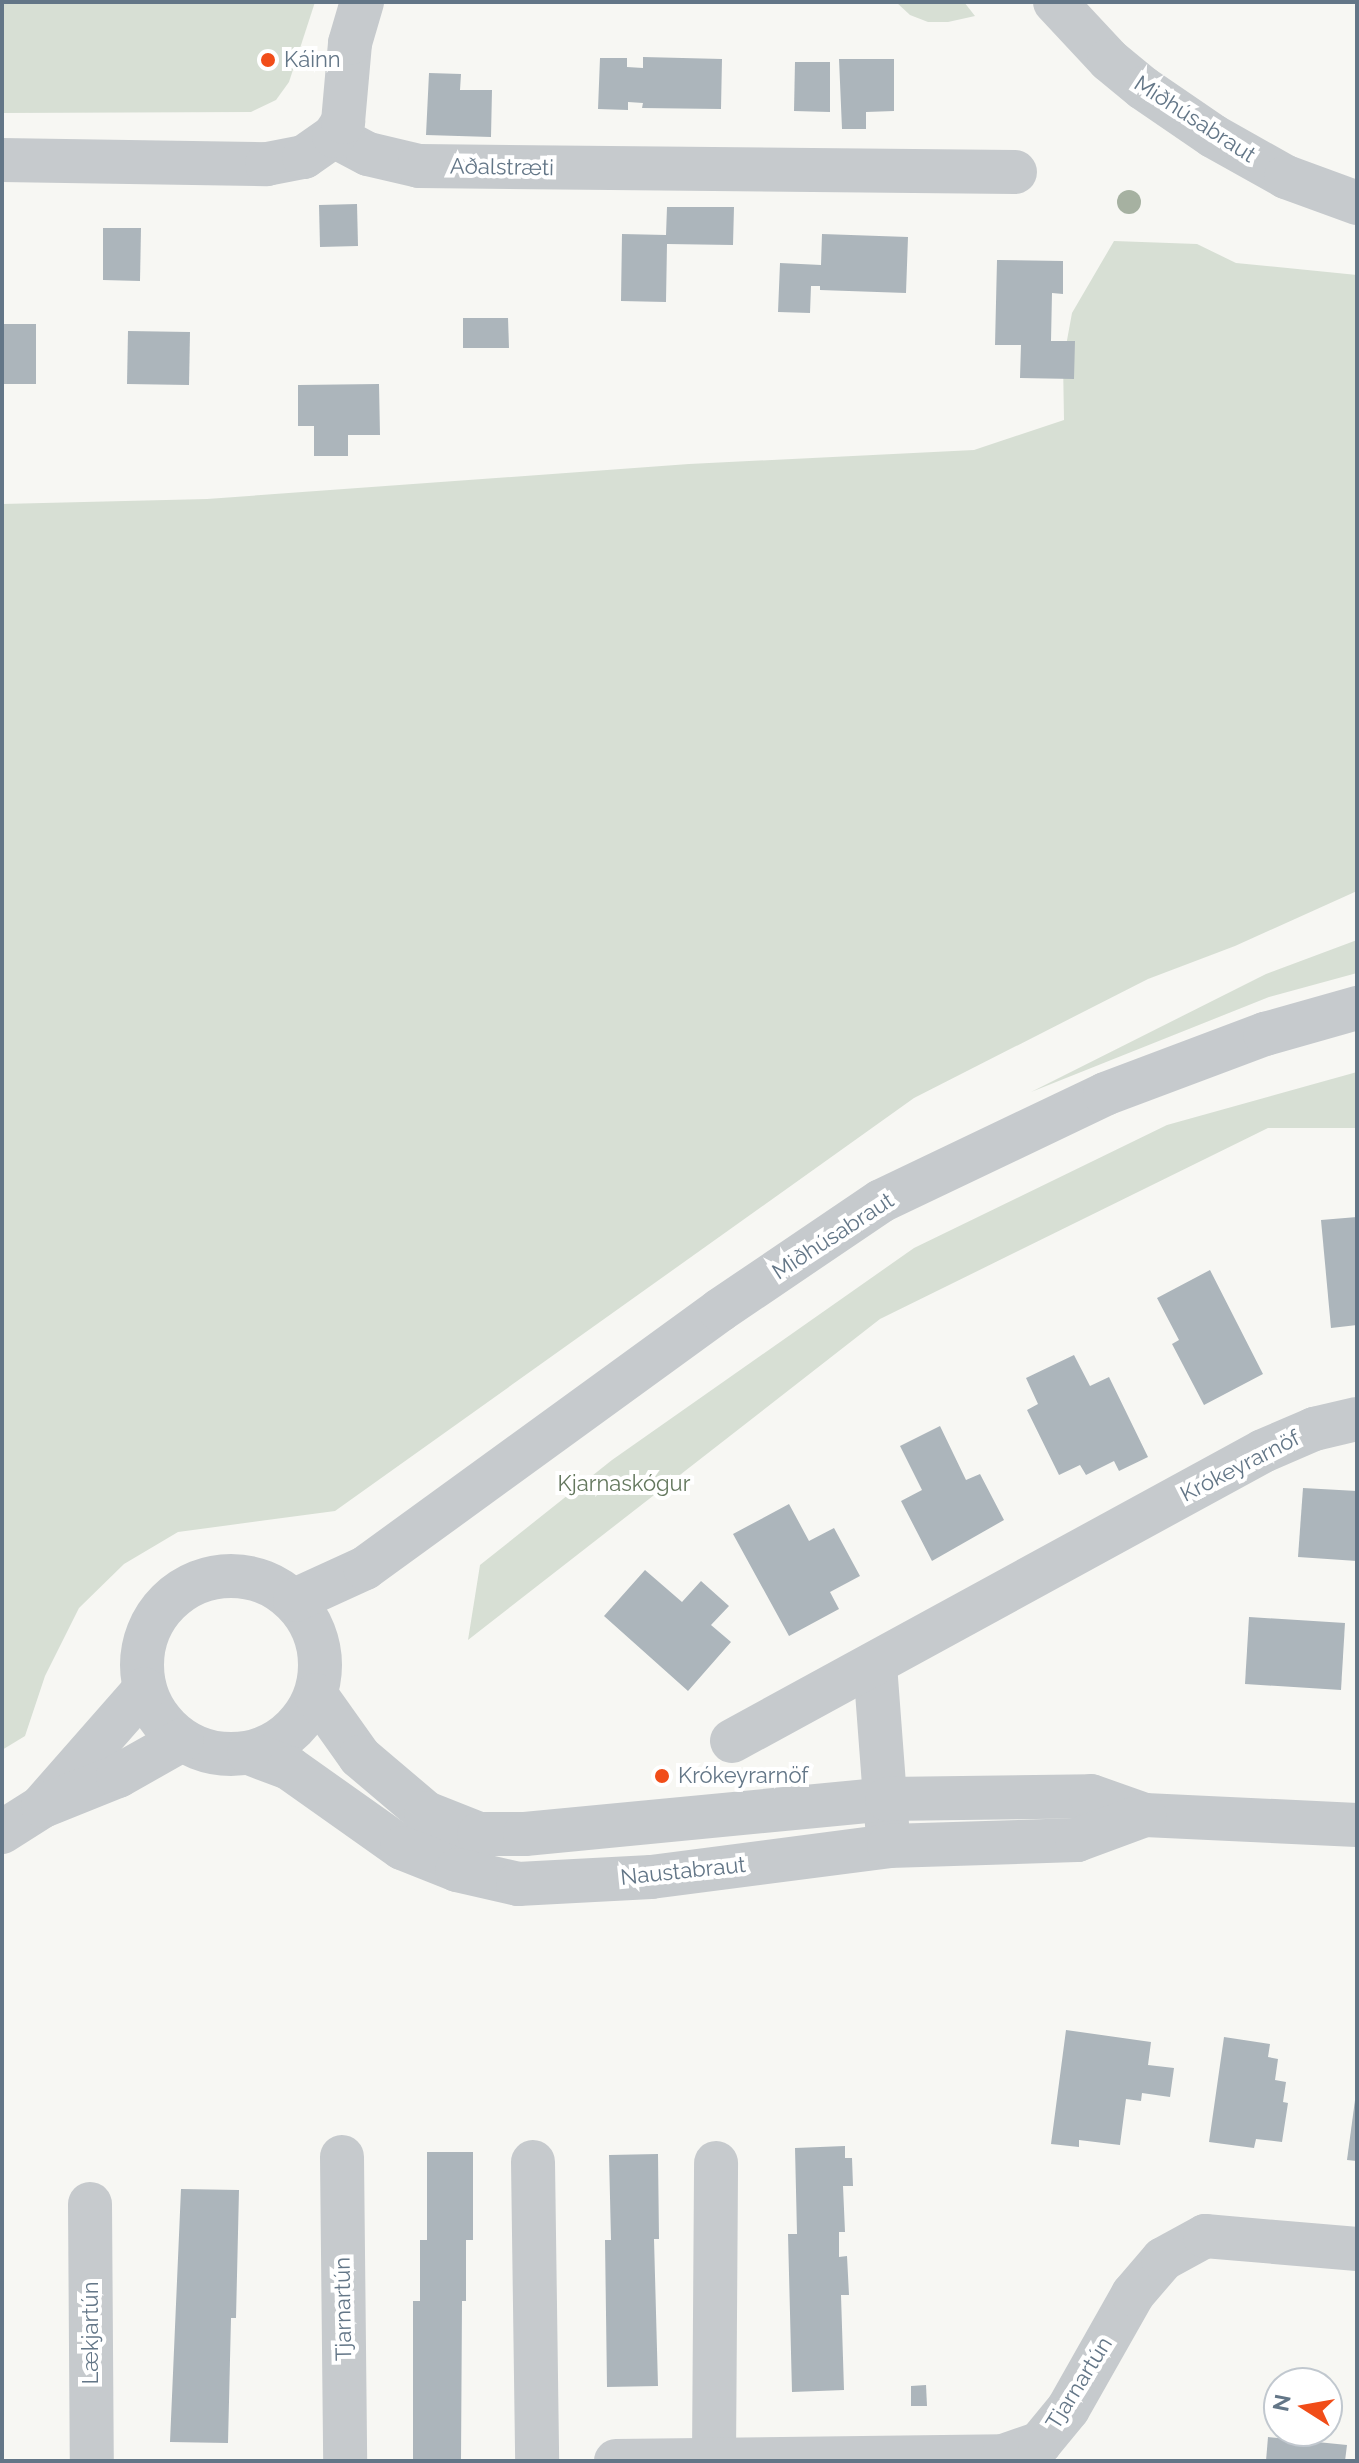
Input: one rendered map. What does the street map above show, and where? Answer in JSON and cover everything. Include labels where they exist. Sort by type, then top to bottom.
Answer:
[{"type":"street","points":[[2,160],[267,164],[304,157],[334,136],[343,122],[350,43],[362,2]]},
{"type":"street","name":"Miðhúsabraut","points":[[1055,2],[1109,60],[1201,128],[1286,177],[1357,203]]},
{"type":"street","name":"Aðalstræti","points":[[334,136],[368,154],[419,166],[1015,172]]},
{"type":"street","name":"Miðhúsabraut","points":[[295,1600],[365,1568],[720,1310],[881,1201],[1105,1094],[1265,1034],[1357,1008]]},
{"type":"street","name":"Krókeyrarnöf","points":[[732,1741],[1263,1451],[1314,1429],[1357,1419]]},
{"type":"street","name":"Miðhúsabraut","points":[[319,1644],[365,1568]]},
{"type":"street","points":[[242,1575],[270,1583],[295,1600],[310,1620],[319,1644],[322,1670],[316,1695],[301,1722],[278,1742],[249,1753],[226,1755],[203,1750],[182,1740],[165,1726],[145,1689],[141,1660],[148,1631],[163,1606],[186,1587],[213,1576],[242,1575]]},
{"type":"street","points":[[875,1665],[889,1846]]},
{"type":"street","points":[[43,1806],[145,1689]]},
{"type":"street","name":"Naustabraut","points":[[316,1695],[360,1757],[426,1813],[479,1834],[525,1834],[887,1799],[1091,1796],[1145,1815],[1357,1825]]},
{"type":"street","points":[[2,1832],[43,1806],[118,1776],[182,1740]]},
{"type":"street","name":"Naustabraut","points":[[249,1753],[289,1768],[402,1848],[457,1870],[518,1884],[651,1877],[889,1846],[1077,1840],[1145,1815]]},
{"type":"street","name":"Tjarnartún","points":[[342,2157],[345,2461]]},
{"type":"street","points":[[533,2162],[537,2461]]},
{"type":"street","points":[[714,2459],[716,2163]]},
{"type":"street","name":"Lækjartún","points":[[90,2204],[92,2461]]},
{"type":"street","name":"Tjarnartún","points":[[616,2461],[1003,2456],[1040,2443],[1068,2409],[1133,2294],[1163,2259],[1205,2236],[1357,2249]]},
{"type":"green space","points":[[2,2],[315,2],[289,82],[276,100],[251,112],[2,113]]},
{"type":"green space","points":[[896,2],[964,2],[975,16],[948,22],[928,22],[910,15]]},
{"type":"green space","points":[[1114,241],[1197,244],[1236,263],[1357,275],[1357,891],[1235,946],[1148,979],[914,1098],[335,1511],[178,1532],[124,1564],[79,1608],[45,1676],[25,1736],[2,1750],[2,504],[207,499],[689,464],[974,450],[1064,420],[1063,362],[1072,313]]},
{"type":"green space","points":[[1357,940],[1357,973],[1269,997],[1031,1092],[1266,974]]},
{"type":"green space","name":"Kjarnaskógur","points":[[1357,1072],[1357,1128],[1268,1128],[880,1319],[468,1640],[480,1565],[612,1460],[914,1248],[1167,1125]]},
{"type":"building","points":[[643,57],[722,59],[721,109],[642,108],[643,103],[628,102],[628,110],[598,109],[600,58],[627,58],[627,67],[643,68]]},
{"type":"building","points":[[839,59],[894,59],[894,111],[866,112],[866,129],[842,129]]},
{"type":"building","points":[[795,62],[830,62],[830,112],[794,111]]},
{"type":"building","points":[[429,73],[461,74],[460,90],[492,90],[491,137],[426,135]]},
{"type":"building","points":[[357,204],[358,246],[320,247],[319,205]]},
{"type":"building","points":[[667,207],[734,207],[733,245],[667,244],[666,302],[621,301],[622,234],[666,235]]},
{"type":"building","points":[[103,228],[141,228],[140,281],[103,280]]},
{"type":"building","points":[[822,234],[908,237],[906,293],[820,290],[820,286],[811,286],[810,313],[778,312],[780,263],[821,265]]},
{"type":"building","points":[[997,260],[1063,261],[1063,294],[1052,293],[1051,341],[1075,341],[1074,379],[1020,378],[1021,345],[995,345]]},
{"type":"building","points":[[463,318],[508,318],[509,348],[463,348]]},
{"type":"building","points":[[2,324],[36,324],[36,384],[2,384]]},
{"type":"building","points":[[128,331],[190,332],[189,385],[127,384]]},
{"type":"building","points":[[379,384],[380,435],[348,435],[348,456],[314,456],[314,426],[298,426],[298,385]]},
{"type":"building","points":[[1357,1217],[1357,1325],[1331,1328],[1321,1220]]},
{"type":"building","points":[[1210,1270],[1263,1374],[1204,1405],[1172,1344],[1179,1340],[1157,1298]]},
{"type":"building","points":[[1074,1355],[1090,1386],[1109,1377],[1148,1457],[1119,1471],[1114,1461],[1086,1475],[1080,1465],[1059,1475],[1027,1410],[1038,1404],[1026,1378]]},
{"type":"building","points":[[940,1426],[966,1480],[980,1474],[1004,1520],[932,1561],[901,1501],[922,1490],[900,1446]]},
{"type":"building","points":[[1303,1488],[1357,1491],[1357,1561],[1298,1557]]},
{"type":"building","points":[[789,1504],[809,1541],[834,1528],[860,1576],[830,1592],[839,1609],[789,1636],[733,1534]]},
{"type":"building","points":[[645,1570],[682,1602],[701,1581],[729,1606],[711,1625],[731,1642],[688,1691],[604,1616]]},
{"type":"building","points":[[1249,1617],[1345,1623],[1341,1690],[1245,1684]]},
{"type":"building","points":[[1066,2030],[1151,2042],[1148,2065],[1174,2068],[1170,2097],[1142,2093],[1141,2101],[1126,2099],[1120,2145],[1079,2140],[1079,2147],[1051,2144]]},
{"type":"building","points":[[1224,2037],[1270,2044],[1268,2057],[1278,2059],[1275,2080],[1286,2082],[1283,2102],[1288,2103],[1282,2142],[1256,2139],[1254,2148],[1209,2142]]},
{"type":"building","points":[[1357,2100],[1357,2161],[1347,2160]]},
{"type":"building","points":[[845,2146],[845,2158],[852,2158],[853,2186],[843,2186],[845,2232],[839,2232],[839,2257],[847,2256],[849,2295],[841,2295],[844,2390],[792,2392],[788,2234],[797,2234],[795,2148]]},
{"type":"building","points":[[427,2152],[473,2152],[473,2240],[466,2240],[466,2301],[462,2301],[461,2461],[413,2461],[413,2301],[420,2301],[420,2240],[427,2240]]},
{"type":"building","points":[[658,2154],[659,2239],[654,2239],[658,2386],[607,2387],[605,2240],[611,2240],[609,2155]]},
{"type":"building","points":[[181,2189],[239,2190],[236,2318],[231,2318],[228,2443],[170,2442]]},
{"type":"building","points":[[926,2385],[927,2406],[911,2406],[911,2386]]},
{"type":"building","points":[[1347,2445],[1345,2461],[1266,2461],[1267,2447]]},
{"type":"place","name":"Káinn","points":[[268,60]]},
{"type":"place","name":"Krókeyrarnöf","points":[[662,1776]]}]
